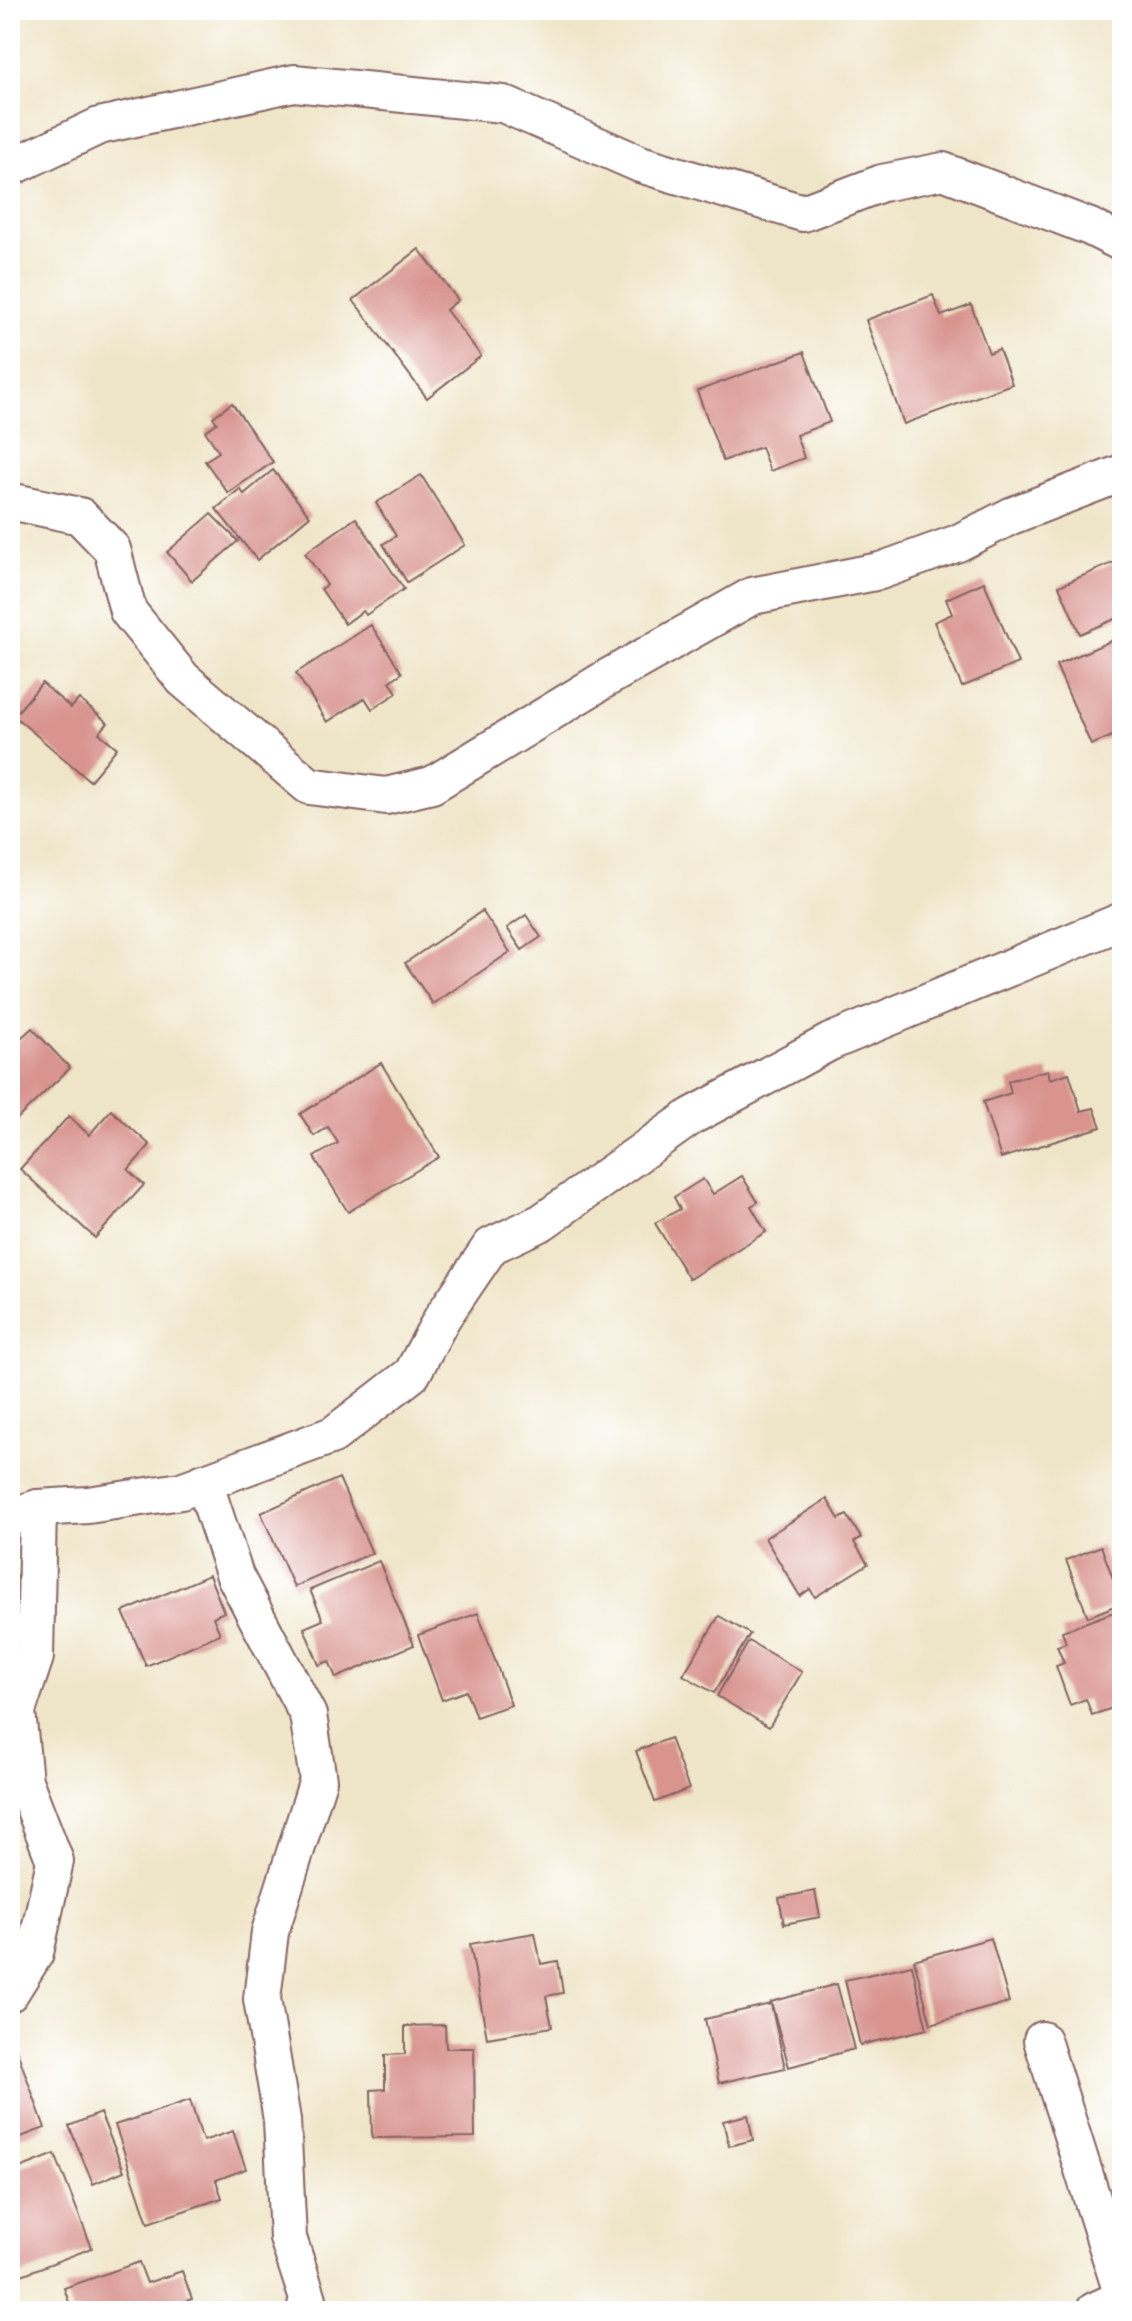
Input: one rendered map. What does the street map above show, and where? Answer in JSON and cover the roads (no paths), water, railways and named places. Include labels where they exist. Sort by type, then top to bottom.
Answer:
[{"type":"street","points":[[10,168],[99,126],[294,83],[503,104],[640,164],[803,213],[882,183],[943,171],[1090,227],[1122,243]]},
{"type":"street","points":[[10,501],[80,516],[112,549],[128,611],[183,679],[309,786],[386,796],[432,785],[607,678],[752,596],[880,571],[958,543],[1011,516],[1122,473]]},
{"type":"street","points":[[10,1993],[35,1953],[55,1861],[24,1781],[17,1711],[35,1657],[24,1512],[181,1491],[333,1435],[412,1374],[442,1318],[491,1246],[542,1222],[692,1116],[830,1042],[1122,921]]},
{"type":"street","points":[[204,1482],[235,1576],[308,1715],[318,1780],[270,1932],[262,1999],[282,2120],[288,2238],[308,2299],[305,2311]]},
{"type":"street","points":[[1042,2040],[1122,2295],[1094,2311]]}]
